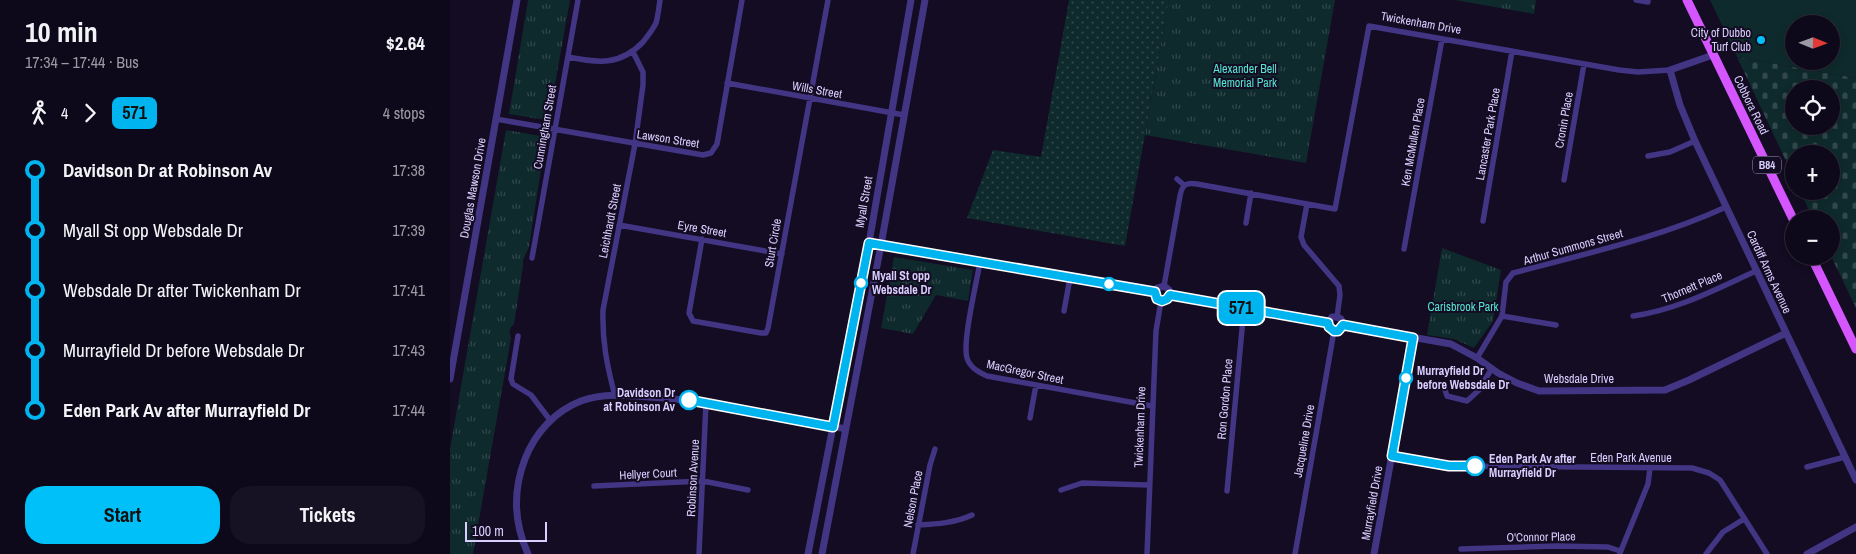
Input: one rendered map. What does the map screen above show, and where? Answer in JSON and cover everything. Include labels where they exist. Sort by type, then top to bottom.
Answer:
[{"type":"main road","name":"Cobbora Road","points":[[1687,0],[1789,210]]},
{"type":"main road","points":[[1815,265],[1856,349]]},
{"type":"street","name":"Douglas Mawson Drive","points":[[450,379],[517,0]]},
{"type":"street","name":"Cunningham Street","points":[[532,258],[578,0]]},
{"type":"street","points":[[568,57],[590,61],[612,61],[633,52],[656,23],[660,0]]},
{"type":"street","name":"Lawson Street","points":[[496,120],[703,155],[711,153],[717,144],[742,0]]},
{"type":"street","name":"Sturt Circle","points":[[702,239],[689,313],[692,321],[766,333],[828,0]]},
{"type":"street","name":"Myall Street","points":[[808,554],[869,243],[912,0]]},
{"type":"street","name":"Myall Street","points":[[822,554],[881,245],[925,0]]},
{"type":"street","points":[[1636,0],[1648,2],[1648,0]]},
{"type":"street","name":"Twickenham Drive","points":[[1184,186],[1191,183],[1335,209],[1369,26],[1638,72],[1670,70],[1713,55]]},
{"type":"street","name":"Ken McMullen Place","points":[[1404,249],[1442,39]]},
{"type":"street","name":"Lancaster Park Place","points":[[1483,220],[1512,51]]},
{"type":"street","name":"Leichhardt Street","points":[[615,396],[606,361],[603,310],[635,144],[644,85],[642,72],[633,52]]},
{"type":"street","name":"Cronin Place","points":[[1564,180],[1584,64]]},
{"type":"street","name":"Cardiff Arms Avenue","points":[[1670,70],[1680,105],[1695,142],[1856,480]]},
{"type":"street","name":"Wills Street","points":[[727,83],[904,115]]},
{"type":"street","points":[[1648,156],[1670,152],[1695,142]]},
{"type":"street","points":[[1164,286],[1180,196],[1184,186],[1177,179]]},
{"type":"street","points":[[1246,223],[1251,193]]},
{"type":"street","points":[[1307,204],[1301,237],[1304,245],[1339,286],[1340,295],[1337,317]]},
{"type":"street","name":"Arthur Summons Street","points":[[1477,358],[1502,316],[1506,282],[1513,274],[1670,230],[1699,220],[1726,207]]},
{"type":"street","name":"Eyre Street","points":[[619,224],[782,254]]},
{"type":"street","points":[[869,243],[1155,292]]},
{"type":"street","name":"MacGregor Street","points":[[980,262],[966,340],[967,358],[971,366],[987,376],[1152,406]]},
{"type":"street","name":"Thornett Place","points":[[1633,316],[1652,314],[1678,306],[1756,271]]},
{"type":"street","points":[[1064,311],[1070,278]]},
{"type":"street","points":[[1155,292],[1157,288],[1164,286]]},
{"type":"street","points":[[1164,286],[1169,290],[1170,295]]},
{"type":"street","points":[[1155,292],[1157,299],[1162,301],[1170,295]]},
{"type":"street","points":[[1170,295],[1328,323]]},
{"type":"street","name":"Twickenham Drive","points":[[1147,554],[1156,331],[1162,301]]},
{"type":"street","name":"Ron Gordon Place","points":[[1226,491],[1244,308]]},
{"type":"street","points":[[1502,316],[1556,325]]},
{"type":"street","points":[[1328,323],[1330,319],[1337,317]]},
{"type":"street","points":[[1328,323],[1329,327],[1334,331],[1338,331],[1343,325],[1341,319],[1337,317]]},
{"type":"street","name":"Websdale Drive","points":[[1343,325],[1450,344],[1518,383],[1539,391],[1665,390],[1786,333]]},
{"type":"street","name":"Jacqueline Drive","points":[[1295,554],[1334,331]]},
{"type":"street","points":[[518,336],[511,379],[513,384],[531,395],[550,420]]},
{"type":"street","name":"Murrayfield Drive","points":[[1374,554],[1413,338]]},
{"type":"street","points":[[1443,384],[1446,396],[1467,401],[1479,390],[1492,368]]},
{"type":"street","points":[[1030,418],[1036,385]]},
{"type":"street","points":[[528,554],[516,515],[516,494],[520,470],[528,450],[538,433],[565,408],[582,401],[599,396],[672,398],[706,402],[846,429]]},
{"type":"street","name":"Robinson Avenue","points":[[699,554],[706,402]]},
{"type":"street","name":"Nelson Place","points":[[913,554],[935,449]]},
{"type":"street","name":"Eden Park Avenue","points":[[1392,456],[1449,466],[1692,468],[1708,473],[1720,480],[1767,554]]},
{"type":"street","points":[[1807,467],[1845,457]]},
{"type":"street","points":[[1620,552],[1648,484],[1650,468]]},
{"type":"street","name":"Hellyer Court","points":[[594,486],[703,481],[748,490]]},
{"type":"street","points":[[1061,490],[1082,482],[1149,485]]},
{"type":"street","points":[[918,525],[939,524],[972,515]]},
{"type":"street","points":[[1706,554],[1723,532],[1744,519]]},
{"type":"street","points":[[1808,554],[1856,526]]},
{"type":"street","name":"O'Connor Place","points":[[1461,549],[1557,546],[1608,547],[1620,552]]},
{"type":"green space","points":[[528,0],[570,0],[549,118],[546,120],[509,114]]},
{"type":"green space","points":[[1069,0],[1169,0],[1125,246],[967,218],[993,150],[1041,157]]},
{"type":"green space","name":"Alexander Bell Memorial Park","points":[[1169,0],[1335,0],[1306,163],[1145,135]]},
{"type":"green space","points":[[1455,0],[1536,0],[1534,14]]},
{"type":"green space","name":"City of Dubbo Turf Club","points":[[1710,0],[1856,0],[1856,78],[1811,70],[1840,70],[1840,15],[1785,15],[1785,65],[1737,57]]},
{"type":"green space","points":[[1737,57],[1785,65],[1785,70],[1811,70],[1856,78],[1856,308],[1835,265],[1840,265],[1840,210],[1809,210],[1804,200],[1840,200],[1840,145],[1785,145],[1785,159]]},
{"type":"green space","points":[[506,130],[546,137],[529,247],[523,260],[514,324],[510,331],[511,338],[473,554],[450,554],[450,449]]},
{"type":"green space","name":"Carisbrook Park","points":[[1442,248],[1501,270],[1493,321],[1474,348],[1454,339],[1427,335]]},
{"type":"green space","points":[[894,257],[973,270],[968,301],[936,295],[913,334],[881,328]]},
{"type":"bus line","name":"571","points":[[689,400],[833,427],[869,243],[1155,292],[1157,299],[1162,301],[1169,298],[1170,295],[1328,323],[1330,329],[1336,332],[1343,325],[1413,338],[1392,456],[1449,466],[1475,466]]},
{"type":"place","name":"City of Dubbo Turf Club","points":[[1761,40]]},
{"type":"place","name":"Myall St opp Websdale Dr","points":[[861,283]]},
{"type":"place","name":"Murrayfield Dr before Websdale Dr","points":[[1406,378]]},
{"type":"place","name":"Davidson Dr at Robinson Av","points":[[689,400]]},
{"type":"place","name":"Eden Park Av after Murrayfield Dr","points":[[1475,466]]}]
